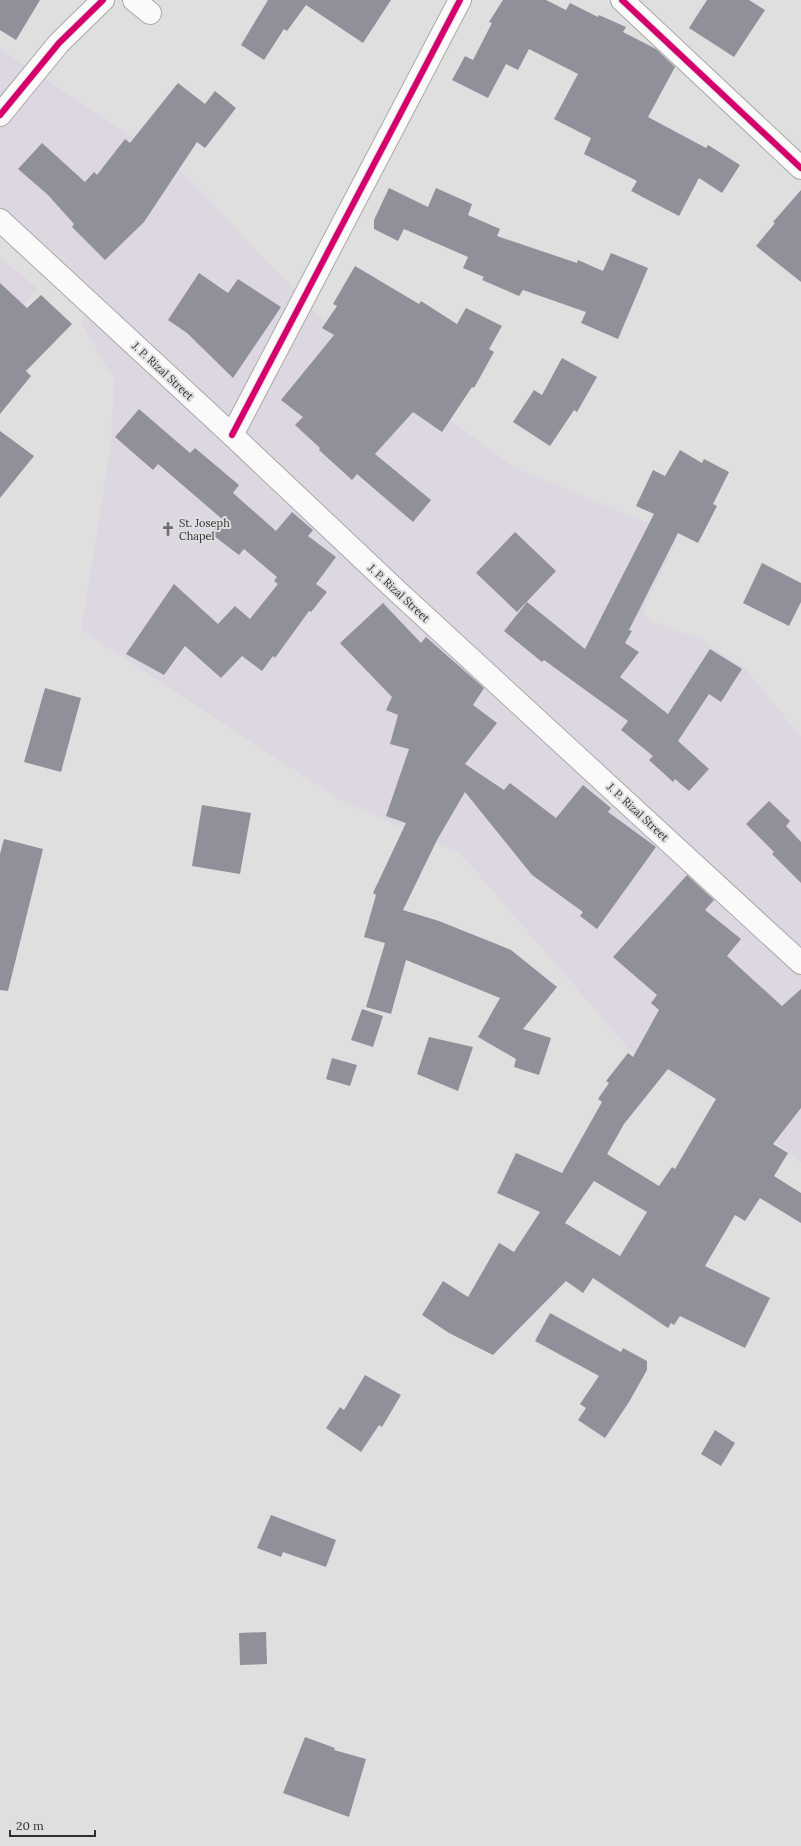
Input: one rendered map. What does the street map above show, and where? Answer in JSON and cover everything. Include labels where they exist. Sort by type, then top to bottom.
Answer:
[{"type":"main road","points":[[0,115],[60,43],[103,0]]},
{"type":"main road","points":[[232,435],[460,0]]},
{"type":"main road","points":[[622,0],[801,168]]},
{"type":"main road","name":"J. P. Rizal Street","points":[[0,220],[232,435],[396,592],[801,963]]},
{"type":"shaded area","points":[[0,49],[176,166],[348,346],[514,467],[678,536],[642,613],[652,622],[698,638],[745,668],[801,737],[801,961],[0,217]]},
{"type":"shaded area","points":[[0,258],[38,288],[0,332]]},
{"type":"shaded area","points":[[91,305],[801,964],[801,1162],[731,1107],[633,1054],[461,854],[340,800],[81,630],[111,444],[114,379],[82,324]]},
{"type":"building","points":[[0,0],[40,0],[16,40],[0,30]]},
{"type":"building","points":[[268,0],[391,0],[363,43],[306,5],[287,31],[284,29],[264,60],[241,45]]},
{"type":"building","points":[[503,0],[546,0],[566,10],[570,3],[598,17],[599,15],[626,27],[623,32],[656,49],[675,67],[648,117],[706,148],[708,145],[740,165],[722,193],[699,178],[679,216],[631,191],[637,181],[584,154],[591,138],[554,119],[578,74],[529,49],[518,70],[506,64],[488,98],[452,80],[465,56],[473,60],[492,23],[489,22]]},
{"type":"building","points":[[707,0],[749,0],[765,10],[734,57],[689,28]]},
{"type":"building","points":[[178,83],[205,104],[215,91],[236,108],[205,148],[197,142],[144,222],[105,260],[72,227],[74,224],[48,195],[18,169],[42,143],[85,182],[94,172],[97,175],[125,139],[130,143]]},
{"type":"building","points":[[389,188],[428,207],[436,188],[472,204],[468,215],[500,229],[497,236],[577,263],[578,260],[603,271],[611,253],[648,268],[618,339],[581,323],[586,312],[523,290],[519,296],[482,280],[484,277],[463,268],[468,257],[404,229],[398,241],[374,229],[374,220]]},
{"type":"building","points":[[801,190],[801,282],[756,246],[775,223],[773,222]]},
{"type":"building","points":[[355,266],[419,304],[421,301],[457,324],[466,308],[502,326],[489,349],[494,352],[474,388],[472,387],[442,432],[413,412],[375,454],[431,500],[413,522],[357,474],[352,480],[319,450],[320,448],[295,425],[303,417],[281,400],[334,335],[322,328],[337,306],[333,304]]},
{"type":"building","points":[[199,273],[228,293],[238,279],[281,307],[233,378],[187,333],[168,320]]},
{"type":"building","points":[[0,283],[27,308],[41,295],[72,324],[26,371],[31,376],[0,414]]},
{"type":"building","points":[[562,358],[597,377],[577,412],[574,410],[550,446],[513,422],[534,390],[542,395]]},
{"type":"building","points":[[139,409],[190,453],[195,448],[239,485],[233,493],[276,531],[292,512],[313,530],[308,536],[336,557],[316,584],[327,592],[311,612],[309,611],[275,658],[273,656],[262,671],[242,656],[221,678],[185,646],[164,675],[126,654],[174,584],[218,624],[235,606],[250,619],[278,584],[274,581],[277,577],[244,549],[239,555],[210,533],[222,519],[158,464],[153,470],[115,437]]},
{"type":"building","points":[[0,431],[34,456],[0,498]]},
{"type":"building","points":[[680,450],[702,463],[704,459],[729,472],[713,504],[717,506],[698,543],[678,533],[629,630],[632,631],[625,643],[639,652],[620,677],[668,714],[710,649],[742,669],[721,702],[709,694],[678,741],[709,769],[689,791],[675,779],[673,782],[649,760],[653,756],[621,730],[628,721],[544,660],[542,662],[504,631],[527,602],[585,649],[654,514],[636,506],[653,470],[665,476]]},
{"type":"building","points":[[515,532],[556,571],[517,612],[476,573]]},
{"type":"building","points":[[762,563],[801,583],[801,602],[789,626],[743,603]]},
{"type":"building","points":[[383,603],[421,643],[426,637],[484,688],[473,705],[497,723],[465,764],[504,790],[510,783],[556,818],[583,785],[611,808],[608,812],[656,847],[597,929],[580,916],[583,912],[532,875],[465,792],[437,840],[403,910],[439,921],[511,950],[557,987],[523,1029],[551,1038],[539,1075],[514,1067],[516,1059],[478,1037],[500,998],[406,960],[391,1014],[366,1007],[385,943],[364,937],[376,895],[373,893],[406,823],[386,816],[409,749],[390,744],[398,715],[386,710],[392,697],[340,643]]},
{"type":"building","points":[[45,688],[81,698],[61,772],[24,762]]},
{"type":"building","points":[[769,801],[790,821],[786,826],[801,842],[801,883],[772,854],[774,852],[746,824]]},
{"type":"building","points":[[202,805],[251,813],[240,874],[192,866]]},
{"type":"building","points":[[4,839],[43,849],[8,991],[0,990],[0,854]]},
{"type":"building","points":[[687,875],[714,900],[705,910],[741,939],[727,956],[782,1006],[801,989],[801,1108],[773,1144],[788,1153],[774,1176],[801,1193],[801,1223],[760,1198],[745,1221],[735,1215],[705,1266],[770,1298],[745,1348],[680,1316],[674,1325],[671,1323],[668,1328],[593,1278],[583,1293],[566,1281],[493,1355],[449,1333],[422,1315],[443,1281],[468,1297],[499,1243],[514,1252],[540,1212],[497,1193],[516,1153],[562,1173],[602,1102],[598,1099],[609,1083],[606,1081],[628,1053],[633,1057],[659,1010],[651,1003],[657,995],[613,957]],"holes":[[[668,1069],[716,1099],[675,1169],[672,1167],[659,1186],[607,1154],[624,1124]],[[594,1181],[647,1212],[620,1256],[565,1223]]]},
{"type":"building","points":[[362,1009],[383,1016],[373,1047],[351,1040]]},
{"type":"building","points":[[429,1037],[473,1047],[458,1091],[417,1074]]},
{"type":"building","points":[[332,1058],[357,1065],[350,1086],[326,1079]]},
{"type":"building","points":[[550,1313],[621,1352],[623,1348],[647,1361],[647,1370],[629,1402],[605,1438],[578,1420],[586,1408],[580,1404],[599,1376],[535,1341]]},
{"type":"building","points":[[365,1375],[401,1395],[382,1427],[379,1425],[361,1452],[326,1428],[340,1407],[344,1410]]},
{"type":"building","points":[[715,1430],[735,1443],[721,1466],[701,1454]]},
{"type":"building","points":[[271,1515],[336,1540],[326,1567],[283,1552],[281,1557],[257,1548]]},
{"type":"building","points":[[266,1632],[267,1664],[240,1665],[239,1633]]},
{"type":"building","points":[[305,1737],[335,1748],[334,1750],[366,1759],[349,1817],[283,1793]]},
{"type":"cycle path","points":[[0,115],[59,43],[103,0]]},
{"type":"cycle path","points":[[232,435],[460,0]]},
{"type":"cycle path","points":[[622,0],[801,168]]},
{"type":"place","name":"St. Joseph Chapel","points":[[168,529]]}]
